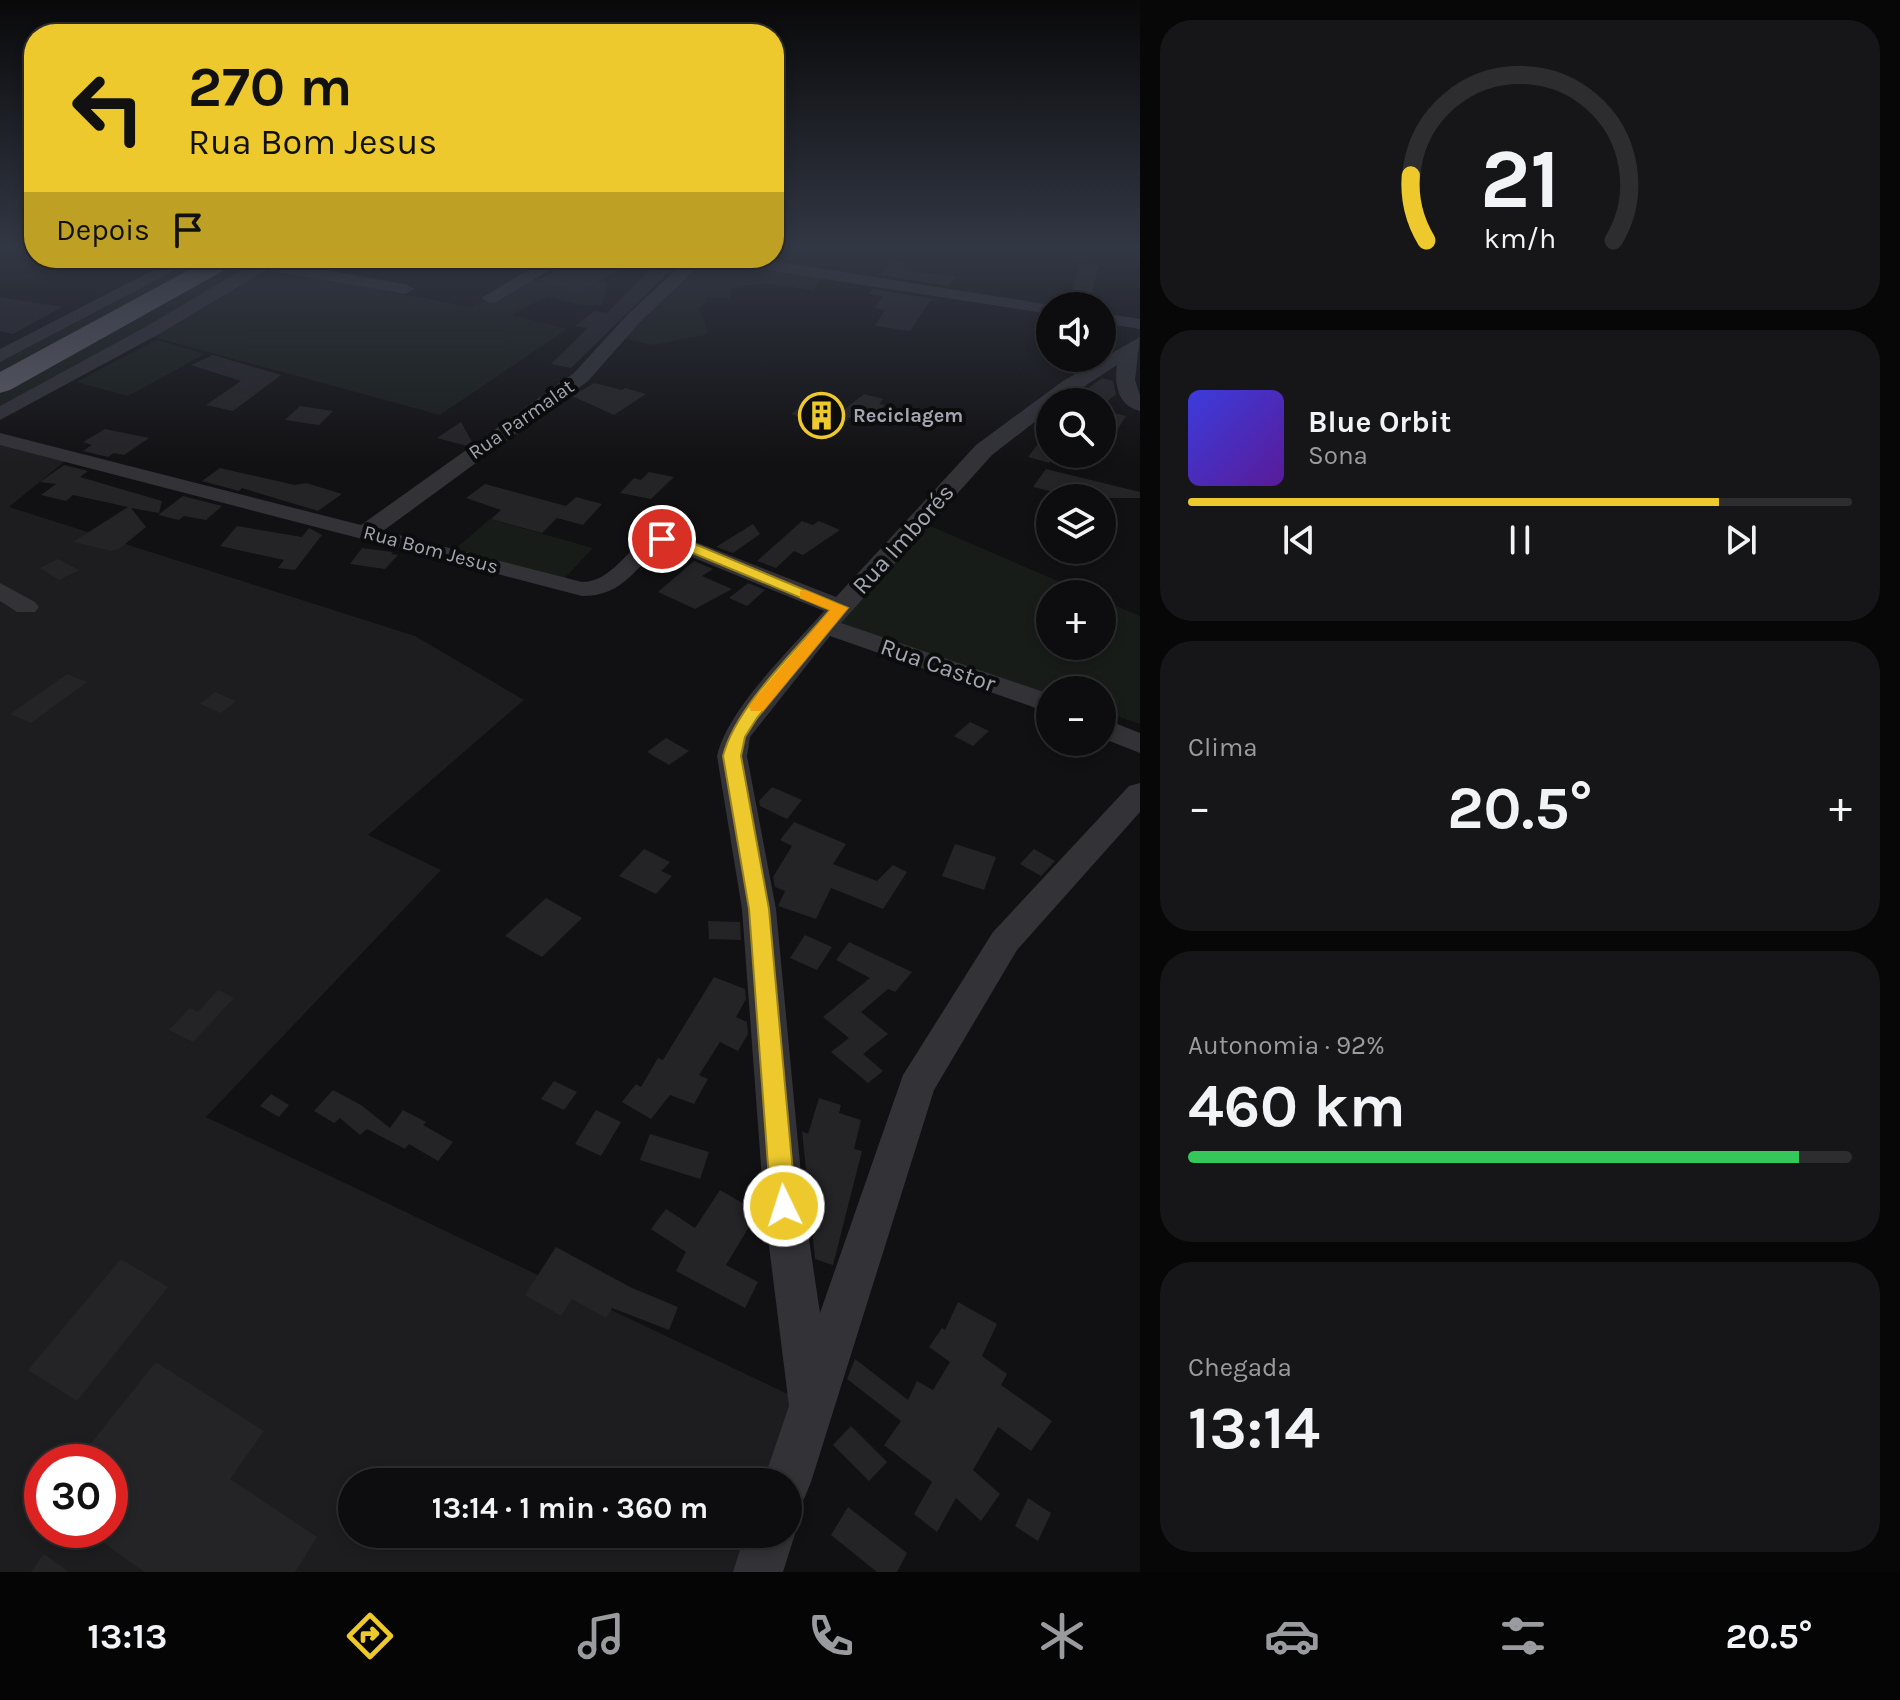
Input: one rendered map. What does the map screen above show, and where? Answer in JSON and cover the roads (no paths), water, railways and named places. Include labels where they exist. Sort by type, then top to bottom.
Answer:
[{"type":"highway","points":[[0,384],[116,320]]},
{"type":"street","points":[[0,356],[69,320]]},
{"type":"street","points":[[0,414],[166,320]]},
{"type":"street","name":"Rua Parmalat","points":[[366,532],[581,377],[632,320]]},
{"type":"street","points":[[1116,326],[1137,339],[1124,377],[1134,400],[1129,400],[1117,411],[1140,421]]},
{"type":"street","name":"Rua Imborés","points":[[811,1405],[784,1206],[759,909],[732,756],[736,737],[750,715],[832,617],[984,450],[1137,339]]},
{"type":"street","name":"Rua Bom Jesus","points":[[0,439],[591,590],[611,582],[653,543],[667,538],[832,617]]},
{"type":"street","points":[[0,590],[26,607]]},
{"type":"street","name":"Rua Castor","points":[[832,617],[1036,698]]},
{"type":"street","points":[[1116,733],[1140,744]]},
{"type":"street","points":[[791,1468],[916,1086],[1005,941],[1140,793]]},
{"type":"street","points":[[758,1572],[766,1548]]},
{"type":"place","name":"Reciclagem","points":[[822,415]]}]
